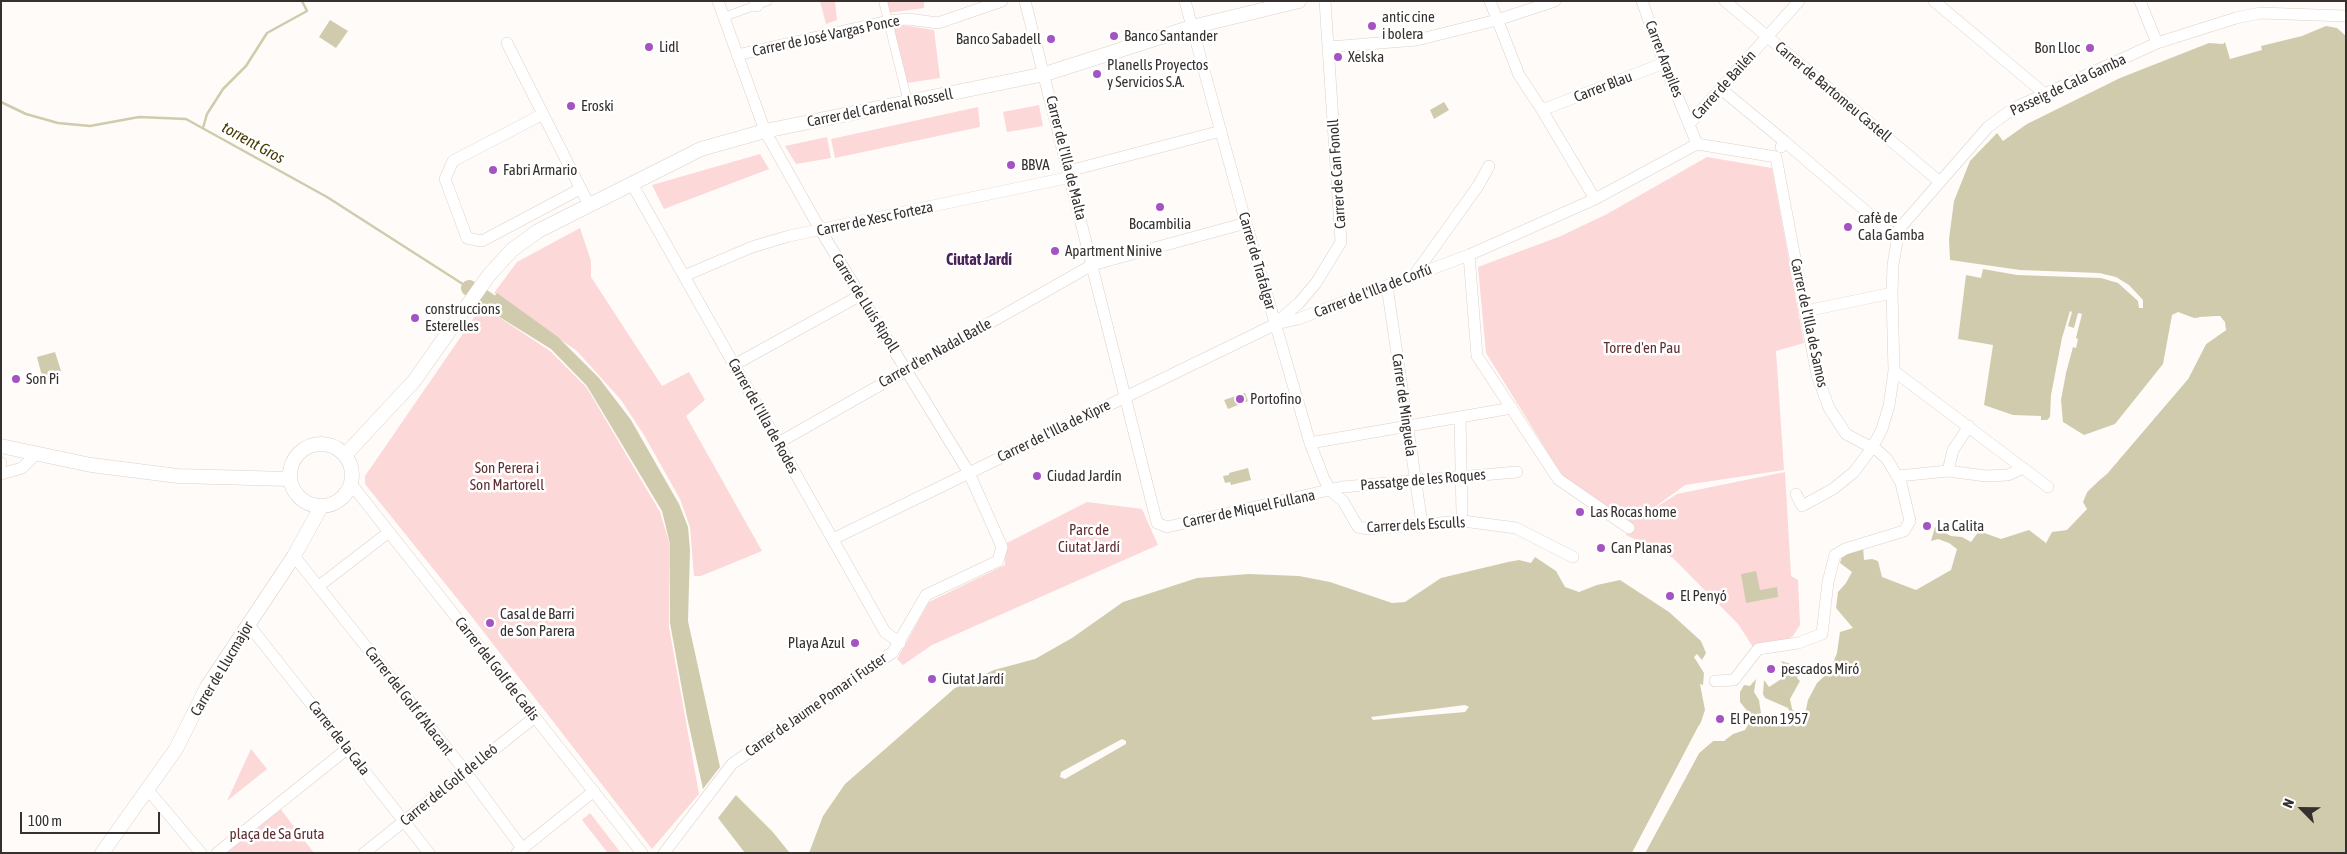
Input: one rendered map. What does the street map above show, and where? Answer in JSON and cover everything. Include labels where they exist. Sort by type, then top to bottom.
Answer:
[{"type":"street","name":"Carrer de Lluís Ripoll","points":[[718,1],[765,131],[821,231],[969,473],[1002,547]]},
{"type":"street","points":[[883,1],[908,102]]},
{"type":"street","name":"Carrer de José Vargas Ponce","points":[[737,55],[888,21],[908,18],[938,23],[1002,1]]},
{"type":"street","name":"Carrer de l'Illa de Malta","points":[[1025,1],[1045,74],[1154,514],[1157,522],[1167,526]]},
{"type":"street","name":"Carrer de Trafalgar","points":[[1184,1],[1310,443],[1330,491]]},
{"type":"street","name":"Carrer del Cardenal Rossell","points":[[346,454],[414,381],[489,275],[512,250],[538,231],[701,149],[765,131],[1045,74],[1192,28],[1299,1]]},
{"type":"street","name":"Carrer de Can Fonoll","points":[[1276,324],[1299,304],[1316,283],[1342,242],[1325,1]]},
{"type":"street","points":[[1490,1],[1519,75],[1595,199]]},
{"type":"street","points":[[1328,47],[1417,40],[1497,20],[1555,1]]},
{"type":"street","name":"Carrer Arapiles","points":[[1642,1],[1664,63],[1697,144]]},
{"type":"street","name":"Carrer de Bartomeu Castell","points":[[1725,1],[1940,182]]},
{"type":"street","name":"Carrer de Bailén","points":[[1690,124],[1799,1]]},
{"type":"street","points":[[1934,1],[1948,5],[2045,94]]},
{"type":"street","points":[[2140,1],[2157,43]]},
{"type":"street","points":[[724,17],[760,3]]},
{"type":"street","name":"Passeig de Cala Gamba","points":[[1796,494],[1802,506],[1833,489],[1854,472],[1872,448],[1882,429],[1889,406],[1894,371],[1892,293],[1899,229],[1988,127],[2014,108],[2157,43],[2259,7],[2346,16]]},
{"type":"street","points":[[507,43],[588,205]]},
{"type":"street","name":"Carrer Blau","points":[[1542,110],[1664,63]]},
{"type":"street","points":[[1721,89],[1897,238]]},
{"type":"street","points":[[543,114],[453,161],[445,179],[467,238],[482,241],[580,189]]},
{"type":"street","name":"Carrer de Xesc Forteza","points":[[684,276],[752,247],[789,236],[821,231],[1070,174],[1221,131]]},
{"type":"street","points":[[1697,144],[1776,157],[1784,141]]},
{"type":"street","name":"Carrer de l'Illa de Corfú","points":[[1276,324],[1298,319],[1469,255],[1595,199],[1697,144]]},
{"type":"street","name":"Carrer de l'Illa de Samos","points":[[1715,681],[1734,680],[1755,651],[1798,643],[1822,634],[1828,582],[1835,555],[1844,550],[1904,531],[1910,521],[1898,476],[1887,459],[1872,448],[1846,434],[1829,408],[1817,375],[1776,157]]},
{"type":"street","points":[[1416,274],[1478,186],[1489,166]]},
{"type":"street","name":"Carrer de l'Illa de Rodes","points":[[632,184],[885,632],[900,643]]},
{"type":"street","name":"Carrer d'en Nadal Batle","points":[[778,443],[1092,265],[1246,223]]},
{"type":"street","points":[[1469,255],[1476,356],[1558,479],[1630,528]]},
{"type":"street","name":"Carrer de Minguela","points":[[1387,286],[1422,524]]},
{"type":"street","points":[[1806,311],[1892,293]]},
{"type":"street","points":[[734,366],[861,296]]},
{"type":"street","name":"Carrer de l'Illa de Xipre","points":[[833,539],[1276,324]]},
{"type":"street","points":[[1894,371],[1969,426],[2048,488]]},
{"type":"street","points":[[1310,443],[1512,408]]},
{"type":"street","points":[[1460,417],[1462,517]]},
{"type":"street","points":[[1948,471],[1953,450],[1969,426]]},
{"type":"street","points":[[323,443],[339,448],[346,454],[351,467],[352,485],[338,499],[330,505],[321,506],[303,501],[295,493],[289,479],[295,458],[308,447],[323,443]]},
{"type":"street","points":[[1,446],[92,465],[178,476],[289,479]]},
{"type":"street","points":[[1,474],[22,468],[36,454]]},
{"type":"street","points":[[1898,476],[1948,471],[1986,476],[2008,476],[2023,468]]},
{"type":"street","name":"Passatge de les Roques","points":[[1330,491],[1342,487],[1517,472]]},
{"type":"street","name":"Carrer del Golf de Cadis","points":[[352,485],[642,853]]},
{"type":"street","name":"Carrer de Miquel Fullana","points":[[1167,526],[1330,491]]},
{"type":"street","name":"Carrer dels Esculls","points":[[1330,491],[1343,502],[1358,527],[1368,529],[1422,524],[1462,517],[1516,528],[1573,557]]},
{"type":"street","name":"Carrer de Llucmajor","points":[[102,853],[176,749],[207,687],[294,556],[321,506]]},
{"type":"street","points":[[319,586],[389,532]]},
{"type":"street","name":"Carrer de Jaume Pomar i Fuster","points":[[664,853],[732,764],[893,652],[900,643],[926,595],[998,560],[1002,547]]},
{"type":"street","name":"Carrer del Golf d'Alacant","points":[[294,556],[465,771],[519,851]]},
{"type":"street","name":"Carrer de la Cala","points":[[248,624],[429,853]]},
{"type":"street","name":"Carrer del Golf de Lleó","points":[[364,853],[535,717]]},
{"type":"street","points":[[217,853],[347,749]]},
{"type":"street","points":[[148,790],[201,853]]},
{"type":"street","points":[[519,851],[594,791]]},
{"type":"green space","points":[[820,1],[835,1],[837,20],[826,24]]},
{"type":"green space","points":[[885,1],[924,1],[924,8],[888,13]]},
{"type":"green space","points":[[902,25],[934,30],[940,78],[907,83],[893,28]]},
{"type":"green space","points":[[1039,105],[1043,126],[1007,132],[1003,112]]},
{"type":"green space","points":[[978,107],[980,127],[835,158],[831,139]]},
{"type":"green space","points":[[827,137],[831,158],[796,164],[785,146]]},
{"type":"green space","points":[[760,154],[769,169],[664,209],[652,185]]},
{"type":"green space","name":"Torre d'en Pau","points":[[1707,157],[1772,168],[1804,343],[1776,351],[1784,470],[1685,485],[1644,515],[1677,494],[1785,472],[1791,576],[1798,580],[1800,625],[1793,636],[1784,642],[1753,647],[1738,624],[1673,558],[1626,535],[1632,523],[1561,478],[1545,448],[1486,353],[1478,267],[1561,236],[1607,214]]},
{"type":"green space","points":[[580,228],[591,261],[591,277],[662,386],[689,372],[705,400],[686,416],[762,551],[701,576],[694,576],[690,527],[680,499],[644,435],[621,400],[577,351],[494,293],[517,262]]},
{"type":"green space","name":"Son Perera i Son Martorell","points":[[482,306],[550,351],[587,388],[660,512],[670,545],[669,627],[699,794],[652,849],[472,617],[365,484],[365,476]]},
{"type":"green space","name":"Parc de Ciutat Jardí","points":[[1087,502],[1142,509],[1158,545],[932,645],[903,665],[897,659],[929,602],[1005,565],[1005,544]]},
{"type":"green space","points":[[251,749],[267,769],[227,801]]},
{"type":"green space","name":"plaça de Sa Gruta","points":[[279,807],[314,853],[225,853]]},
{"type":"green space","points":[[590,813],[621,853],[608,853],[582,820]]},
{"type":"shaded area","points":[[330,20],[348,31],[336,48],[319,37]]},
{"type":"shaded area","points":[[2326,26],[2337,28],[2346,36],[2346,853],[1645,853],[1699,753],[1713,741],[1724,741],[1733,734],[1745,730],[1748,725],[1748,712],[1740,702],[1740,692],[1744,685],[1750,686],[1756,679],[1754,692],[1759,700],[1762,720],[1773,726],[1787,725],[1791,715],[1788,708],[1765,698],[1763,694],[1764,680],[1769,687],[1789,674],[1781,661],[1794,665],[1801,670],[1797,678],[1800,681],[1790,699],[1792,709],[1797,715],[1804,718],[1808,700],[1817,683],[1830,671],[1837,653],[1840,632],[1853,628],[1836,608],[1838,592],[1852,572],[1840,563],[1843,553],[1863,547],[1864,560],[1872,559],[1878,561],[1882,577],[1916,590],[1951,570],[1957,549],[1949,543],[1938,539],[1931,541],[1935,527],[1951,536],[1962,537],[1971,542],[1979,531],[2001,539],[2029,530],[2046,543],[2052,532],[2067,530],[2087,509],[2083,502],[2089,488],[2107,474],[2188,379],[2206,344],[2226,330],[2220,316],[2194,318],[2178,312],[2172,315],[2163,364],[2115,424],[2084,435],[2063,422],[2061,400],[2073,347],[2076,348],[2078,339],[2076,338],[2082,314],[2078,313],[2074,328],[2068,326],[2072,312],[2070,311],[2062,338],[2051,395],[2050,417],[2047,420],[2041,420],[2041,416],[2013,415],[1984,405],[1993,345],[1958,339],[1966,275],[1981,278],[1983,269],[2017,275],[2101,278],[2118,283],[2138,301],[2139,308],[2143,308],[2143,300],[2129,285],[2116,277],[2099,273],[2020,270],[1950,260],[1949,239],[1954,201],[1970,161],[1997,133],[2003,141],[2027,124],[2120,78],[2209,43],[2223,44],[2225,42],[2230,59],[2262,50],[2261,46],[2302,36]]},
{"type":"shaded area","points":[[1444,102],[1449,110],[1434,119],[1430,110]]},
{"type":"shaded area","points":[[497,293],[558,337],[599,378],[631,420],[679,504],[688,527],[690,550],[688,621],[720,767],[703,789],[687,717],[670,623],[670,544],[662,511],[587,386],[551,349],[485,308]]},
{"type":"shaded area","points":[[55,352],[61,371],[42,376],[37,357]]},
{"type":"shaded area","points":[[1245,393],[1248,401],[1228,409],[1224,400]]},
{"type":"shaded area","points":[[1248,468],[1251,480],[1231,485],[1230,482],[1225,483],[1223,476]]},
{"type":"shaded area","points":[[1535,557],[1556,571],[1565,587],[1579,592],[1597,585],[1620,580],[1669,612],[1701,641],[1706,653],[1702,660],[1697,654],[1694,657],[1704,673],[1703,685],[1700,684],[1705,710],[1701,722],[1632,853],[809,853],[823,816],[845,784],[955,688],[994,670],[1035,659],[1072,638],[1123,602],[1197,578],[1249,574],[1299,576],[1330,582],[1392,603],[1405,602],[1441,578],[1519,560],[1531,563]]},
{"type":"shaded area","points":[[1756,571],[1760,590],[1777,587],[1778,597],[1746,603],[1741,574]]},
{"type":"shaded area","points":[[736,795],[773,832],[790,853],[745,853],[718,818]]},
{"type":"pier","points":[[2220,316],[2225,322],[2226,330],[2206,344],[2188,379],[2106,474],[2086,493],[2084,491],[2087,487],[2105,472],[2186,378],[2204,342],[2224,329],[2223,323],[2219,319],[2198,320],[2199,317]]},
{"type":"pier","points":[[1465,705],[1469,707],[1465,712],[1373,720],[1371,717]]},
{"type":"pier","points":[[1699,725],[1700,727],[1634,853],[1632,853]]},
{"type":"pier","points":[[1712,738],[1713,741],[1699,753],[1645,853],[1643,853],[1697,751]]},
{"type":"pier","points":[[1122,739],[1126,741],[1126,744],[1065,779],[1060,777],[1061,772]]},
{"type":"pier","points":[[738,793],[775,831],[792,853],[736,795]]},
{"type":"waterway","points":[[203,128],[207,114],[223,89],[246,66],[267,33],[307,11],[302,1]]},
{"type":"waterway","name":"torrent Gros","points":[[1,102],[26,114],[58,123],[90,126],[139,117],[186,119],[327,197],[469,288]]},
{"type":"waterway","points":[[469,288],[489,301]]},
{"type":"place","name":"antic cine i bolera","points":[[1372,26]]},
{"type":"place","name":"Banco Santander","points":[[1114,36]]},
{"type":"place","name":"Banco Sabadell","points":[[1051,39]]},
{"type":"place","name":"Lidl","points":[[649,47]]},
{"type":"place","name":"Bon Lloc","points":[[2090,48]]},
{"type":"place","name":"Xelska","points":[[1338,57]]},
{"type":"place","name":"Planells Proyectos y Servicios S.A.","points":[[1097,74]]},
{"type":"place","name":"Eroski","points":[[571,106]]},
{"type":"place","name":"BBVA","points":[[1011,165]]},
{"type":"place","name":"Fabri Armario","points":[[493,170]]},
{"type":"place","name":"Bocambilia","points":[[1160,207]]},
{"type":"place","name":"cafè de Cala Gamba","points":[[1848,227]]},
{"type":"place","name":"Apartment Ninive","points":[[1055,251]]},
{"type":"place","name":"construccions Esterelles","points":[[415,318]]},
{"type":"place","name":"Son Pi","points":[[16,379]]},
{"type":"place","name":"Portofino","points":[[1240,399]]},
{"type":"place","name":"Ciudad Jardín","points":[[1037,476]]},
{"type":"place","name":"Las Rocas home","points":[[1580,512]]},
{"type":"place","name":"La Calita","points":[[1927,526]]},
{"type":"place","name":"Can Planas","points":[[1601,548]]},
{"type":"place","name":"El Penyó","points":[[1670,596]]},
{"type":"place","name":"Casal de Barri de Son Parera","points":[[490,623]]},
{"type":"place","name":"Playa Azul","points":[[855,643]]},
{"type":"place","name":"pescados Miró","points":[[1771,669]]},
{"type":"place","name":"Ciutat Jardí","points":[[932,679]]},
{"type":"place","name":"El Penon 1957","points":[[1720,719]]},
{"type":"district","name":"Ciutat Jardí","points":[[979,260]]}]
